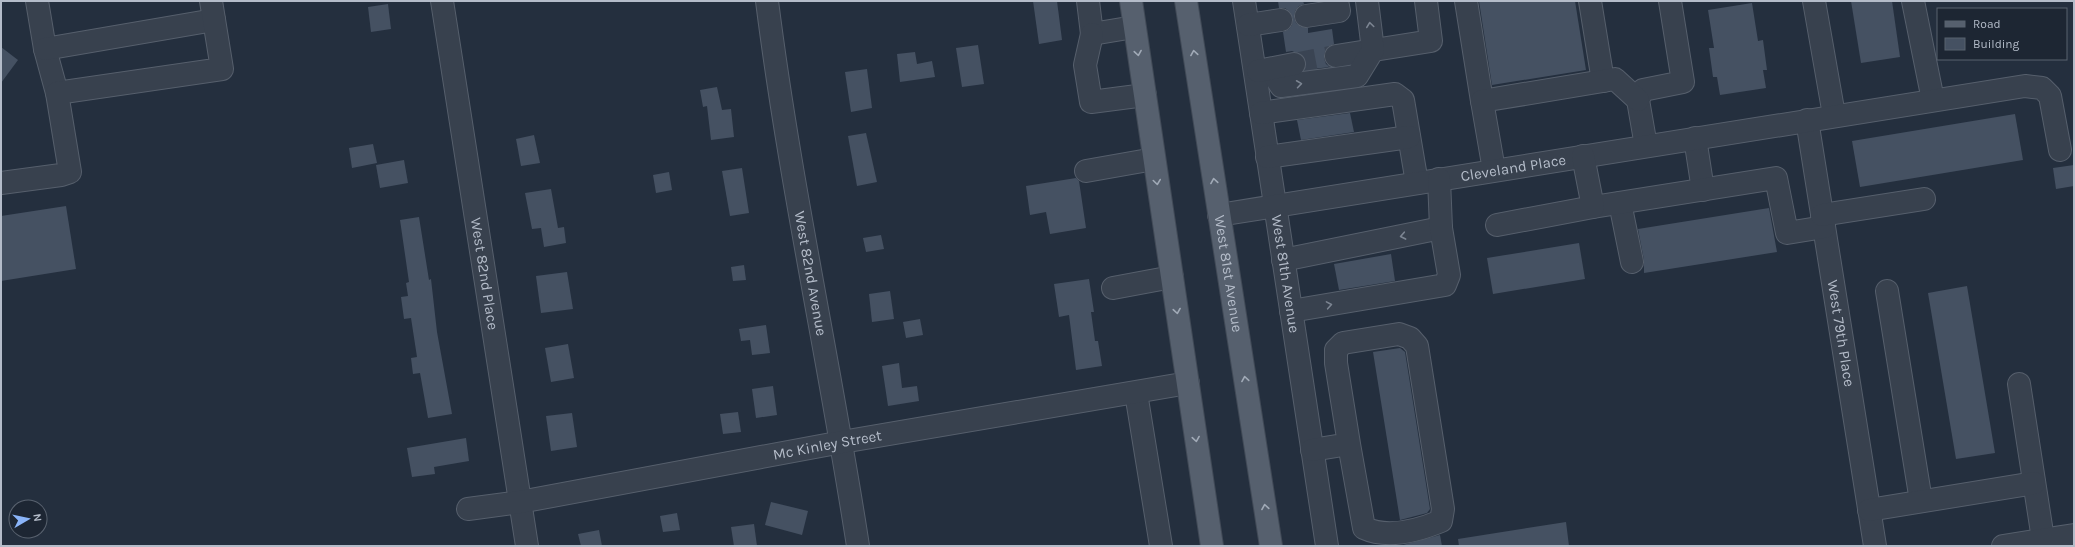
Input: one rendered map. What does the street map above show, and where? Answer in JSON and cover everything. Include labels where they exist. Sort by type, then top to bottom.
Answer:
[{"type":"main road","points":[[1131,1],[1212,546]]},
{"type":"main road","name":"West 81st Avenue","points":[[1186,1],[1270,546]]},
{"type":"street","name":"West 82nd Place","points":[[442,1],[527,546]]},
{"type":"street","name":"West 82nd Avenue","points":[[767,1],[777,77],[842,442],[858,546]]},
{"type":"street","points":[[1088,1],[1092,34],[1085,65],[1091,102],[1145,95]]},
{"type":"street","name":"West 81th Avenue","points":[[1244,1],[1248,25],[1262,70],[1261,112],[1267,157],[1327,546]]},
{"type":"street","points":[[1306,16],[1339,11],[1338,1]]},
{"type":"street","points":[[1262,70],[1282,86],[1357,76],[1373,50],[1367,1]]},
{"type":"street","points":[[1336,56],[1431,41],[1426,1]]},
{"type":"street","points":[[1466,1],[1494,170]]},
{"type":"street","points":[[1590,1],[1603,81]]},
{"type":"street","points":[[1646,146],[1638,100],[1643,90],[1683,82],[1670,1]]},
{"type":"street","points":[[1814,1],[1834,116]]},
{"type":"street","points":[[1914,1],[1933,100]]},
{"type":"street","points":[[1,183],[61,175],[70,172],[57,93],[45,49],[41,2]]},
{"type":"street","points":[[45,49],[212,10],[222,69],[57,93]]},
{"type":"street","points":[[1248,25],[1281,20]]},
{"type":"street","points":[[1092,34],[1134,27]]},
{"type":"street","points":[[1262,70],[1294,64]]},
{"type":"street","points":[[1482,101],[1615,79],[1638,100]]},
{"type":"street","name":"Cleveland Place","points":[[1220,215],[2025,86],[2042,88],[2050,96],[2060,150]]},
{"type":"street","points":[[1261,112],[1394,94],[1403,100],[1417,183]]},
{"type":"street","name":"West 79th Place","points":[[1807,120],[1875,546]]},
{"type":"street","points":[[1267,157],[1409,136]]},
{"type":"street","points":[[1695,138],[1703,190]]},
{"type":"street","points":[[1583,156],[1593,207]]},
{"type":"street","points":[[1086,171],[1154,159]]},
{"type":"street","points":[[1497,225],[1593,207],[1776,178],[1787,233],[1823,221],[1924,199]]},
{"type":"street","points":[[1291,312],[1445,285],[1448,275],[1441,228],[1439,179]]},
{"type":"street","points":[[1620,203],[1632,262]]},
{"type":"street","points":[[1283,260],[1441,228]]},
{"type":"street","points":[[1113,288],[1172,277]]},
{"type":"street","points":[[1887,291],[1921,501]]},
{"type":"street","points":[[1399,334],[1410,338],[1417,346],[1443,509],[1440,521],[1418,530],[1380,534],[1364,528],[1348,444],[1336,362],[1336,350],[1343,343],[1399,334]]},
{"type":"street","name":"Mc Kinley Street","points":[[468,509],[520,502],[842,442],[1188,383]]},
{"type":"street","points":[[2019,384],[2044,539]]},
{"type":"street","points":[[1136,393],[1162,546]]},
{"type":"street","points":[[1312,450],[1348,444]]},
{"type":"street","points":[[1869,510],[2034,483]]},
{"type":"street","points":[[2003,546],[2074,535]]},
{"type":"building","points":[[1033,1],[1057,1],[1062,40],[1039,44]]},
{"type":"building","points":[[1278,1],[1303,1],[1304,4],[1299,6],[1295,11],[1294,18],[1296,23],[1301,27],[1308,28],[1308,33],[1332,29],[1334,44],[1328,47],[1325,51],[1324,58],[1326,64],[1330,67],[1304,70],[1306,62],[1303,56],[1292,51],[1286,52],[1283,32],[1289,29],[1292,25],[1293,19],[1290,12],[1285,8],[1279,8]]},
{"type":"building","points":[[1479,1],[1575,1],[1586,70],[1492,85]]},
{"type":"building","points":[[1851,1],[1892,1],[1900,57],[1861,63]]},
{"type":"building","points":[[1752,3],[1758,41],[1763,40],[1767,70],[1763,70],[1766,88],[1720,95],[1717,77],[1713,77],[1709,48],[1714,48],[1708,10]]},
{"type":"building","points":[[388,4],[391,29],[371,32],[368,7]]},
{"type":"building","points":[[978,45],[984,84],[962,87],[956,48]]},
{"type":"building","points":[[1,47],[18,60],[1,83]]},
{"type":"building","points":[[915,52],[917,64],[932,61],[935,77],[900,82],[897,54]]},
{"type":"building","points":[[867,69],[872,108],[851,112],[845,72]]},
{"type":"building","points":[[717,87],[722,110],[731,109],[734,137],[711,140],[707,106],[703,107],[700,90]]},
{"type":"building","points":[[1350,113],[1354,132],[1301,140],[1297,120]]},
{"type":"building","points":[[2015,114],[2023,160],[1860,187],[1852,141]]},
{"type":"building","points":[[866,133],[877,182],[857,186],[848,136]]},
{"type":"building","points":[[534,135],[540,163],[521,166],[516,139]]},
{"type":"building","points":[[373,144],[377,163],[352,168],[349,148]]},
{"type":"building","points":[[404,160],[408,183],[380,188],[376,165]]},
{"type":"building","points":[[2074,165],[2074,186],[2056,189],[2053,168]]},
{"type":"building","points":[[742,168],[749,213],[730,216],[722,171]]},
{"type":"building","points":[[669,172],[672,190],[656,193],[653,175]]},
{"type":"building","points":[[1076,178],[1079,181],[1086,228],[1050,234],[1046,212],[1030,215],[1026,186]]},
{"type":"building","points":[[551,189],[558,228],[564,227],[566,243],[544,247],[541,228],[532,229],[525,193]]},
{"type":"building","points":[[66,206],[76,269],[1,281],[1,216]]},
{"type":"building","points":[[1769,208],[1777,252],[1644,273],[1644,260],[1638,229]]},
{"type":"building","points":[[419,217],[429,280],[431,279],[437,332],[452,414],[428,418],[420,373],[413,374],[411,358],[417,357],[411,318],[404,319],[401,297],[408,296],[406,283],[409,282],[400,220]]},
{"type":"building","points":[[881,235],[884,249],[866,252],[863,238]]},
{"type":"building","points":[[1579,243],[1585,279],[1493,294],[1487,258]]},
{"type":"building","points":[[1391,254],[1395,281],[1339,290],[1334,264]]},
{"type":"building","points":[[744,265],[746,280],[733,281],[731,267]]},
{"type":"building","points":[[567,272],[573,309],[541,313],[536,276]]},
{"type":"building","points":[[1089,279],[1094,312],[1091,312],[1095,341],[1098,341],[1102,366],[1076,370],[1069,315],[1059,317],[1054,284]]},
{"type":"building","points":[[1967,286],[1995,453],[1956,459],[1928,293]]},
{"type":"building","points":[[890,291],[894,319],[872,322],[869,294]]},
{"type":"building","points":[[920,319],[923,335],[906,338],[903,322]]},
{"type":"building","points":[[766,325],[770,353],[752,355],[750,340],[741,341],[739,329]]},
{"type":"building","points":[[568,344],[574,378],[551,382],[545,348]]},
{"type":"building","points":[[1400,348],[1405,352],[1430,509],[1427,513],[1400,520],[1373,352]]},
{"type":"building","points":[[899,363],[902,388],[917,386],[919,401],[888,406],[882,366]]},
{"type":"building","points":[[773,386],[777,415],[756,418],[752,389]]},
{"type":"building","points":[[738,412],[741,432],[723,434],[720,414]]},
{"type":"building","points":[[572,413],[577,447],[551,451],[546,416]]},
{"type":"building","points":[[466,438],[469,461],[434,467],[435,474],[412,477],[407,448]]},
{"type":"building","points":[[771,502],[808,511],[802,535],[765,525]]},
{"type":"building","points":[[677,513],[680,530],[663,532],[660,516]]},
{"type":"building","points":[[1566,522],[1569,546],[1459,546],[1458,539]]},
{"type":"building","points":[[754,524],[757,546],[734,546],[731,527]]},
{"type":"building","points":[[599,530],[602,546],[581,546],[578,534]]},
{"type":"building","points":[[1440,535],[1442,546],[1403,545]]},
{"type":"tunnel","points":[[1294,64],[1336,56]]}]
